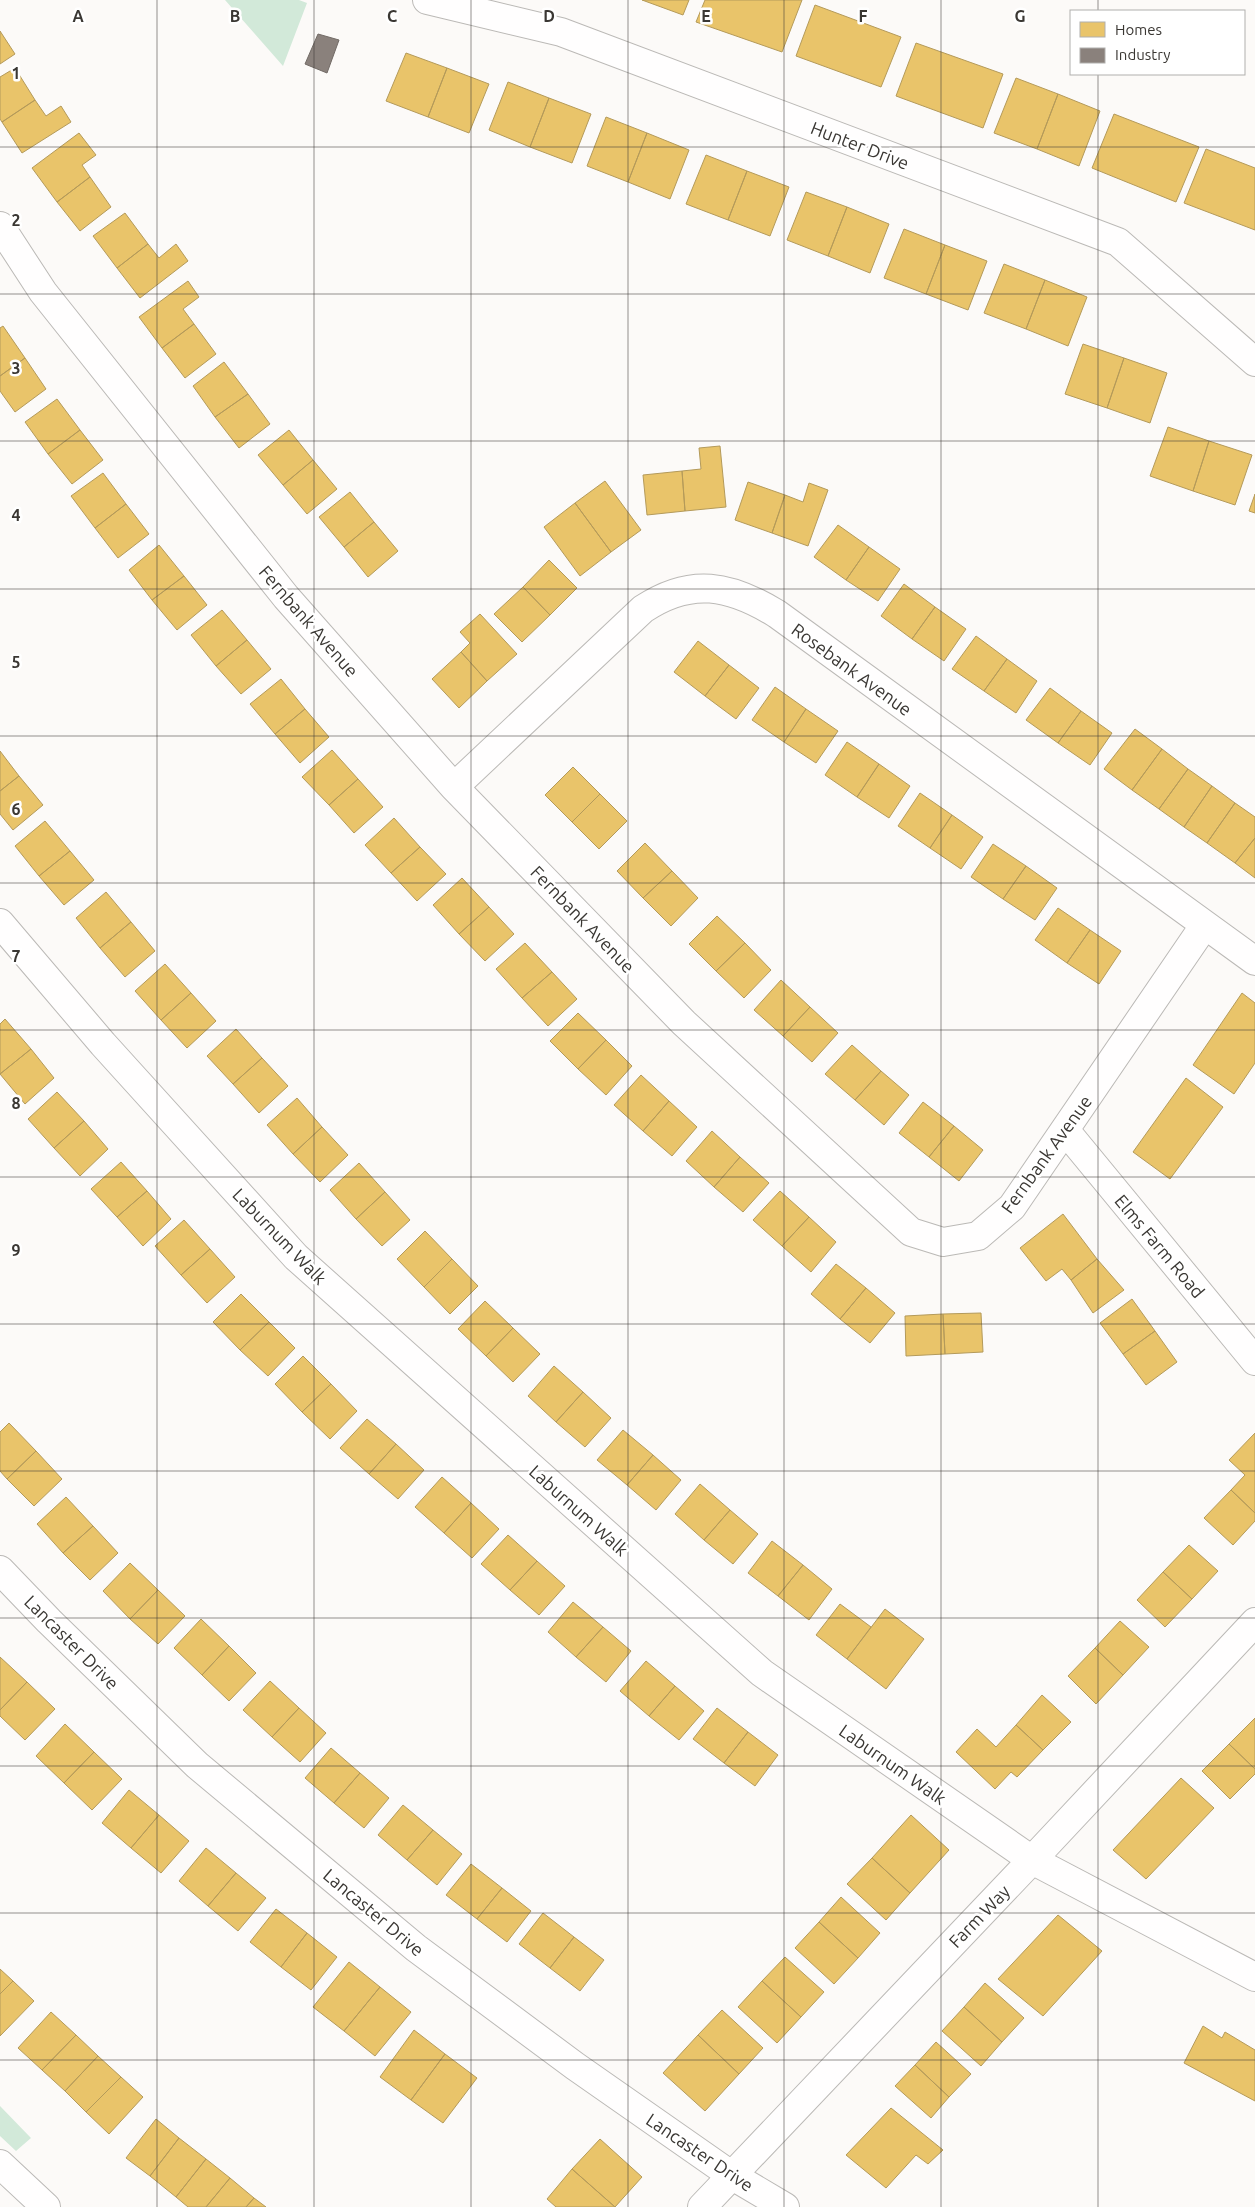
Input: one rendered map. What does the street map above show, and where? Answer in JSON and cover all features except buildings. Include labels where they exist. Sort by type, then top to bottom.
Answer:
[{"type":"street","name":"Hunter Drive","points":[[427,0],[560,32],[1118,242],[1255,362]]},
{"type":"street","name":"Fernbank Avenue","points":[[0,226],[43,292],[286,597],[454,787],[684,1022],[911,1232],[943,1242],[978,1236],[1012,1207],[1204,926]]},
{"type":"street","name":"Rosebank Avenue","points":[[454,787],[643,609],[662,596],[693,590],[723,589],[753,599],[777,614],[1204,926],[1255,961]]},
{"type":"street","name":"Laburnum Walk","points":[[0,923],[103,1044],[296,1257],[762,1673],[1032,1860],[1255,1977]]},
{"type":"street","name":"Elms Farm Road","points":[[1065,1130],[1255,1361]]},
{"type":"street","name":"Lancaster Drive","points":[[0,1570],[49,1621],[197,1765],[416,1948],[574,2066],[732,2175],[785,2207]]},
{"type":"street","name":"Farm Way","points":[[702,2207],[1255,1622]]},
{"type":"street","points":[[0,2164],[46,2207]]},
{"type":"green space","points":[[225,0],[299,0],[307,3],[283,66]]},
{"type":"green space","points":[[0,2106],[31,2138],[16,2151],[0,2136]]}]
